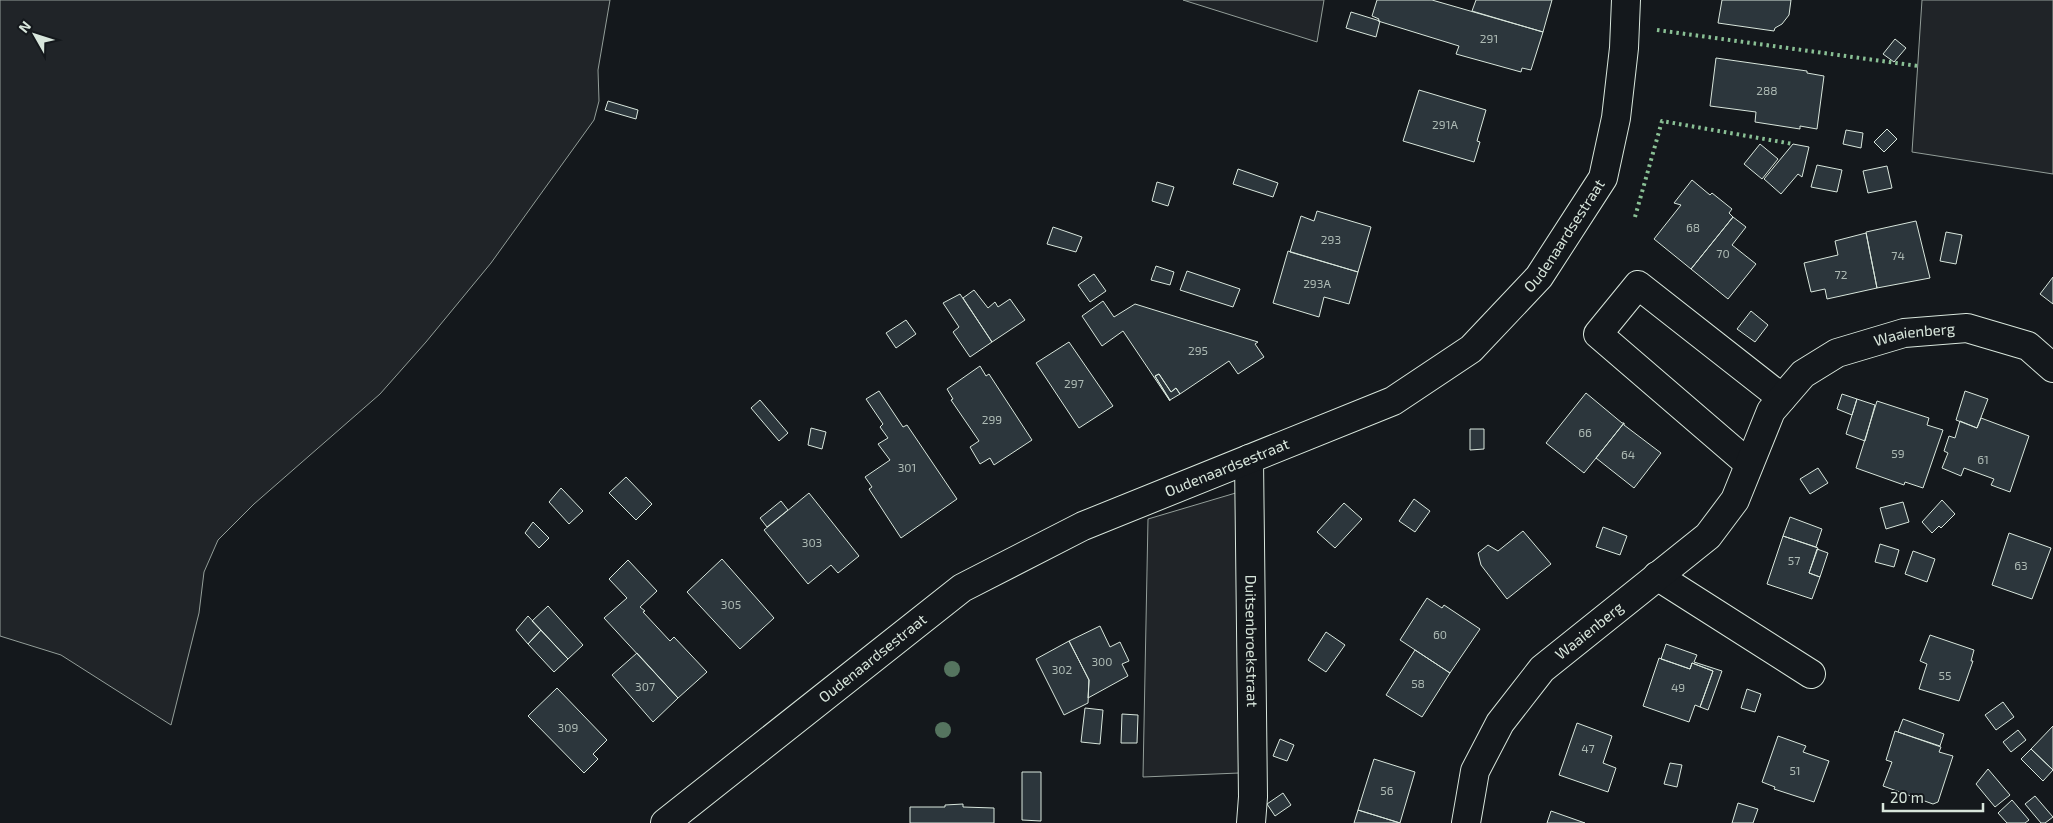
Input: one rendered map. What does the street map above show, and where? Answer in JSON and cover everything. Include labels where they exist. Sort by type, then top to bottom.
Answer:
[{"type":"street","name":"Oudenaardsestraat","points":[[665,823],[962,588],[1083,526],[1393,401],[1472,349],[1539,277],[1603,178],[1616,118],[1624,48],[1626,0]]},
{"type":"street","points":[[1749,464],[1598,334],[1638,285],[1782,398]]},
{"type":"street","name":"Waaienberg","points":[[1466,823],[1475,771],[1500,723],[1542,669],[1708,536],[1735,500],[1771,411],[1803,374],[1837,352],[1904,333],[1967,328],[2028,346],[2053,368]]},
{"type":"street","name":"Duitsenbroekstraat","points":[[1249,459],[1253,797],[1251,823]]},
{"type":"street","points":[[1658,576],[1811,674]]},
{"type":"shaded area","points":[[0,0],[610,0],[598,70],[599,101],[594,120],[491,263],[380,394],[254,504],[218,540],[204,572],[199,613],[171,725],[61,655],[0,636]]},
{"type":"shaded area","points":[[1183,0],[1324,0],[1317,42]]},
{"type":"shaded area","points":[[1922,0],[2053,0],[2053,174],[1912,152]]},
{"type":"shaded area","points":[[1239,492],[1239,773],[1143,777],[1148,519]]},
{"type":"building","points":[[1377,0],[1432,0],[1543,32],[1531,70],[1522,68],[1521,72],[1456,54],[1459,46],[1378,21],[1379,19],[1372,16]]},
{"type":"building","points":[[1476,0],[1552,0],[1543,32],[1472,11]]},
{"type":"building","points":[[1722,0],[1791,0],[1789,15],[1774,31],[1718,23]]},
{"type":"building","points":[[1351,12],[1380,21],[1376,37],[1346,28]]},
{"type":"building","points":[[1895,39],[1906,48],[1894,62],[1883,54]]},
{"type":"building","points":[[1716,58],[1807,71],[1807,73],[1824,76],[1817,129],[1800,126],[1800,129],[1755,122],[1756,112],[1710,106]]},
{"type":"building","points":[[1419,90],[1486,110],[1477,141],[1480,142],[1474,162],[1403,141]]},
{"type":"building","points":[[608,101],[638,110],[636,119],[605,110]]},
{"type":"building","points":[[1887,129],[1897,139],[1884,152],[1874,142]]},
{"type":"building","points":[[1846,130],[1863,133],[1861,148],[1843,144]]},
{"type":"building","points":[[1760,144],[1778,159],[1762,179],[1744,164]]},
{"type":"building","points":[[1793,144],[1809,147],[1802,177],[1798,174],[1781,194],[1764,179]]},
{"type":"building","points":[[1817,165],[1842,170],[1837,192],[1811,187]]},
{"type":"building","points":[[1887,166],[1892,188],[1868,193],[1863,171]]},
{"type":"building","points":[[1238,169],[1278,183],[1273,197],[1233,184]]},
{"type":"building","points":[[1692,180],[1710,195],[1712,193],[1732,209],[1729,213],[1733,217],[1691,269],[1654,239],[1681,205],[1674,203]]},
{"type":"building","points":[[1157,182],[1174,187],[1168,206],[1152,201]]},
{"type":"building","points":[[1317,211],[1371,227],[1358,272],[1290,252],[1301,216],[1314,221]]},
{"type":"building","points":[[1733,217],[1746,227],[1732,245],[1756,264],[1728,299],[1691,269]]},
{"type":"building","points":[[1916,221],[1930,278],[1877,288],[1866,232]]},
{"type":"building","points":[[1053,227],[1082,237],[1076,252],[1047,244]]},
{"type":"building","points":[[1946,232],[1962,235],[1956,264],[1940,261]]},
{"type":"building","points":[[1866,233],[1877,288],[1827,299],[1825,289],[1811,292],[1804,263],[1838,255],[1835,241]]},
{"type":"building","points":[[1288,251],[1358,272],[1349,304],[1324,297],[1319,317],[1273,303]]},
{"type":"building","points":[[1156,266],[1174,272],[1170,285],[1151,280]]},
{"type":"building","points":[[1187,271],[1240,289],[1233,307],[1180,290]]},
{"type":"building","points":[[1094,274],[1106,291],[1090,302],[1078,285]]},
{"type":"building","points":[[2053,277],[2053,304],[2040,294]]},
{"type":"building","points":[[974,290],[988,308],[995,302],[998,307],[1010,299],[1025,320],[992,342],[963,298]]},
{"type":"building","points":[[960,294],[992,342],[970,357],[953,332],[959,327],[943,303]]},
{"type":"building","points":[[1103,301],[1114,317],[1135,304],[1258,342],[1255,344],[1264,357],[1238,374],[1229,361],[1180,394],[1176,388],[1171,392],[1159,374],[1155,376],[1170,401],[1123,331],[1102,346],[1082,316]]},
{"type":"building","points":[[1751,311],[1768,325],[1755,342],[1737,329]]},
{"type":"building","points":[[906,320],[916,334],[896,348],[886,333]]},
{"type":"building","points":[[1069,342],[1113,406],[1079,428],[1036,363]]},
{"type":"building","points":[[980,366],[986,376],[989,374],[1032,440],[994,465],[990,458],[980,464],[970,447],[979,441],[951,400],[953,399],[947,389]]},
{"type":"building","points":[[1159,374],[1171,392],[1176,388],[1180,394],[1170,400],[1155,376]]},
{"type":"building","points":[[879,391],[903,427],[907,425],[957,499],[901,538],[869,489],[872,487],[865,477],[890,460],[878,444],[888,438],[880,427],[883,424],[866,399]]},
{"type":"building","points":[[1965,391],[1988,399],[1977,428],[1956,420]]},
{"type":"building","points":[[1586,393],[1624,423],[1584,473],[1546,443]]},
{"type":"building","points":[[1842,394],[1857,399],[1852,415],[1837,409]]},
{"type":"building","points":[[1857,399],[1875,405],[1865,441],[1846,434]]},
{"type":"building","points":[[760,400],[788,433],[779,441],[751,408]]},
{"type":"building","points":[[1877,401],[1929,418],[1927,425],[1943,430],[1923,488],[1905,482],[1904,485],[1856,468]]},
{"type":"building","points":[[1981,418],[2029,436],[2010,492],[1991,485],[1994,479],[1964,468],[1961,476],[1942,468],[1948,453],[1944,451],[1949,436],[1955,438],[1960,421],[1977,428]]},
{"type":"building","points":[[1624,423],[1624,425],[1661,453],[1634,488],[1596,458]]},
{"type":"building","points":[[811,428],[826,432],[822,449],[808,445]]},
{"type":"building","points":[[1470,429],[1484,429],[1484,449],[1470,450]]},
{"type":"building","points":[[1818,468],[1828,483],[1810,494],[1800,479]]},
{"type":"building","points":[[626,477],[652,504],[636,520],[609,493]]},
{"type":"building","points":[[561,488],[583,511],[569,524],[549,502]]},
{"type":"building","points":[[809,493],[859,556],[838,573],[831,565],[808,584],[764,530]]},
{"type":"building","points":[[1414,499],[1430,511],[1415,532],[1399,521]]},
{"type":"building","points":[[1942,500],[1955,514],[1941,528],[1939,526],[1932,533],[1922,522]]},
{"type":"building","points":[[781,501],[788,510],[767,527],[760,518]]},
{"type":"building","points":[[1903,502],[1909,522],[1886,529],[1880,508]]},
{"type":"building","points":[[1344,503],[1362,519],[1335,548],[1317,532]]},
{"type":"building","points":[[1790,517],[1822,529],[1816,547],[1783,536]]},
{"type":"building","points":[[533,522],[549,538],[539,548],[525,533]]},
{"type":"building","points":[[1603,527],[1627,536],[1620,555],[1596,547]]},
{"type":"building","points":[[1523,531],[1551,564],[1507,599],[1481,565],[1478,553],[1488,545],[1498,551]]},
{"type":"building","points":[[2009,533],[2051,548],[2032,599],[1992,585]]},
{"type":"building","points":[[1783,536],[1818,548],[1809,573],[1820,577],[1812,599],[1767,584]]},
{"type":"building","points":[[1880,544],[1899,550],[1894,567],[1875,562]]},
{"type":"building","points":[[1817,549],[1828,553],[1820,577],[1809,573]]},
{"type":"building","points":[[1913,551],[1935,559],[1927,582],[1905,574]]},
{"type":"building","points":[[722,559],[774,618],[740,649],[687,592]]},
{"type":"building","points":[[628,560],[657,591],[640,607],[645,611],[643,612],[670,641],[674,637],[707,672],[678,698],[604,618],[627,598],[609,579]]},
{"type":"building","points":[[1427,598],[1442,608],[1444,605],[1480,629],[1450,673],[1400,640]]},
{"type":"building","points":[[548,606],[583,645],[568,659],[532,621]]},
{"type":"building","points":[[528,616],[541,630],[528,644],[516,630]]},
{"type":"building","points":[[1100,626],[1110,647],[1120,642],[1129,661],[1122,664],[1128,676],[1088,698],[1089,680],[1069,641]]},
{"type":"building","points":[[541,630],[568,659],[554,672],[528,644]]},
{"type":"building","points":[[1326,632],[1345,645],[1326,672],[1308,660]]},
{"type":"building","points":[[1930,635],[1974,650],[1971,661],[1973,661],[1959,701],[1919,689],[1927,664],[1920,661]]},
{"type":"building","points":[[1069,641],[1089,680],[1088,703],[1064,715],[1036,659]]},
{"type":"building","points":[[1666,644],[1697,655],[1694,662],[1722,671],[1708,710],[1700,707],[1713,671],[1692,663],[1690,669],[1661,659]]},
{"type":"building","points":[[1415,650],[1450,673],[1422,717],[1386,695]]},
{"type":"building","points":[[637,653],[678,698],[653,722],[612,675]]},
{"type":"building","points":[[1659,658],[1690,669],[1692,663],[1713,671],[1700,707],[1695,705],[1689,722],[1643,706]]},
{"type":"building","points":[[557,688],[607,740],[593,754],[598,759],[584,773],[528,716]]},
{"type":"building","points":[[1747,689],[1761,694],[1755,712],[1741,708]]},
{"type":"building","points":[[2003,702],[2014,717],[1996,730],[1985,715]]},
{"type":"building","points":[[1085,708],[1103,710],[1100,744],[1081,742]]},
{"type":"building","points":[[1122,714],[1138,715],[1137,743],[1121,743]]},
{"type":"building","points":[[1903,719],[1944,734],[1940,746],[1898,732]]},
{"type":"building","points":[[1577,723],[1612,736],[1603,763],[1616,768],[1608,792],[1559,775]]},
{"type":"building","points":[[2053,726],[2053,770],[2031,749]]},
{"type":"building","points":[[2018,730],[2026,740],[2011,752],[2003,742]]},
{"type":"building","points":[[1895,731],[1941,747],[1939,752],[1953,756],[1938,802],[1933,804],[1883,786],[1892,762],[1886,760]]},
{"type":"building","points":[[1778,736],[1806,746],[1803,752],[1829,761],[1814,802],[1774,789],[1775,787],[1762,782]]},
{"type":"building","points":[[1280,739],[1294,745],[1287,761],[1273,756]]},
{"type":"building","points":[[2031,749],[2053,770],[2043,781],[2021,759]]},
{"type":"building","points":[[1374,759],[1415,772],[1400,823],[1358,810]]},
{"type":"building","points":[[1670,763],[1682,765],[1677,787],[1664,784]]},
{"type":"building","points":[[1988,769],[2010,795],[1995,807],[1976,784]]},
{"type":"building","points":[[1022,772],[1041,772],[1041,821],[1022,820]]},
{"type":"building","points":[[1283,793],[1291,805],[1275,816],[1267,804]]},
{"type":"building","points":[[2035,796],[2053,817],[2045,823],[2041,823],[2025,804]]},
{"type":"building","points":[[2012,800],[2029,820],[2025,823],[2007,823],[1998,813]]},
{"type":"building","points":[[1738,803],[1758,809],[1753,823],[1732,823]]},
{"type":"building","points":[[963,804],[963,807],[994,808],[994,823],[910,823],[910,807],[945,807],[945,805]]},
{"type":"building","points":[[1358,810],[1400,823],[1354,823]]},
{"type":"building","points":[[1551,811],[1585,823],[1547,823]]},
{"type":"hedge","points":[[1657,30],[1918,66]]},
{"type":"hedge","points":[[1635,217],[1662,121],[1793,144]]}]
